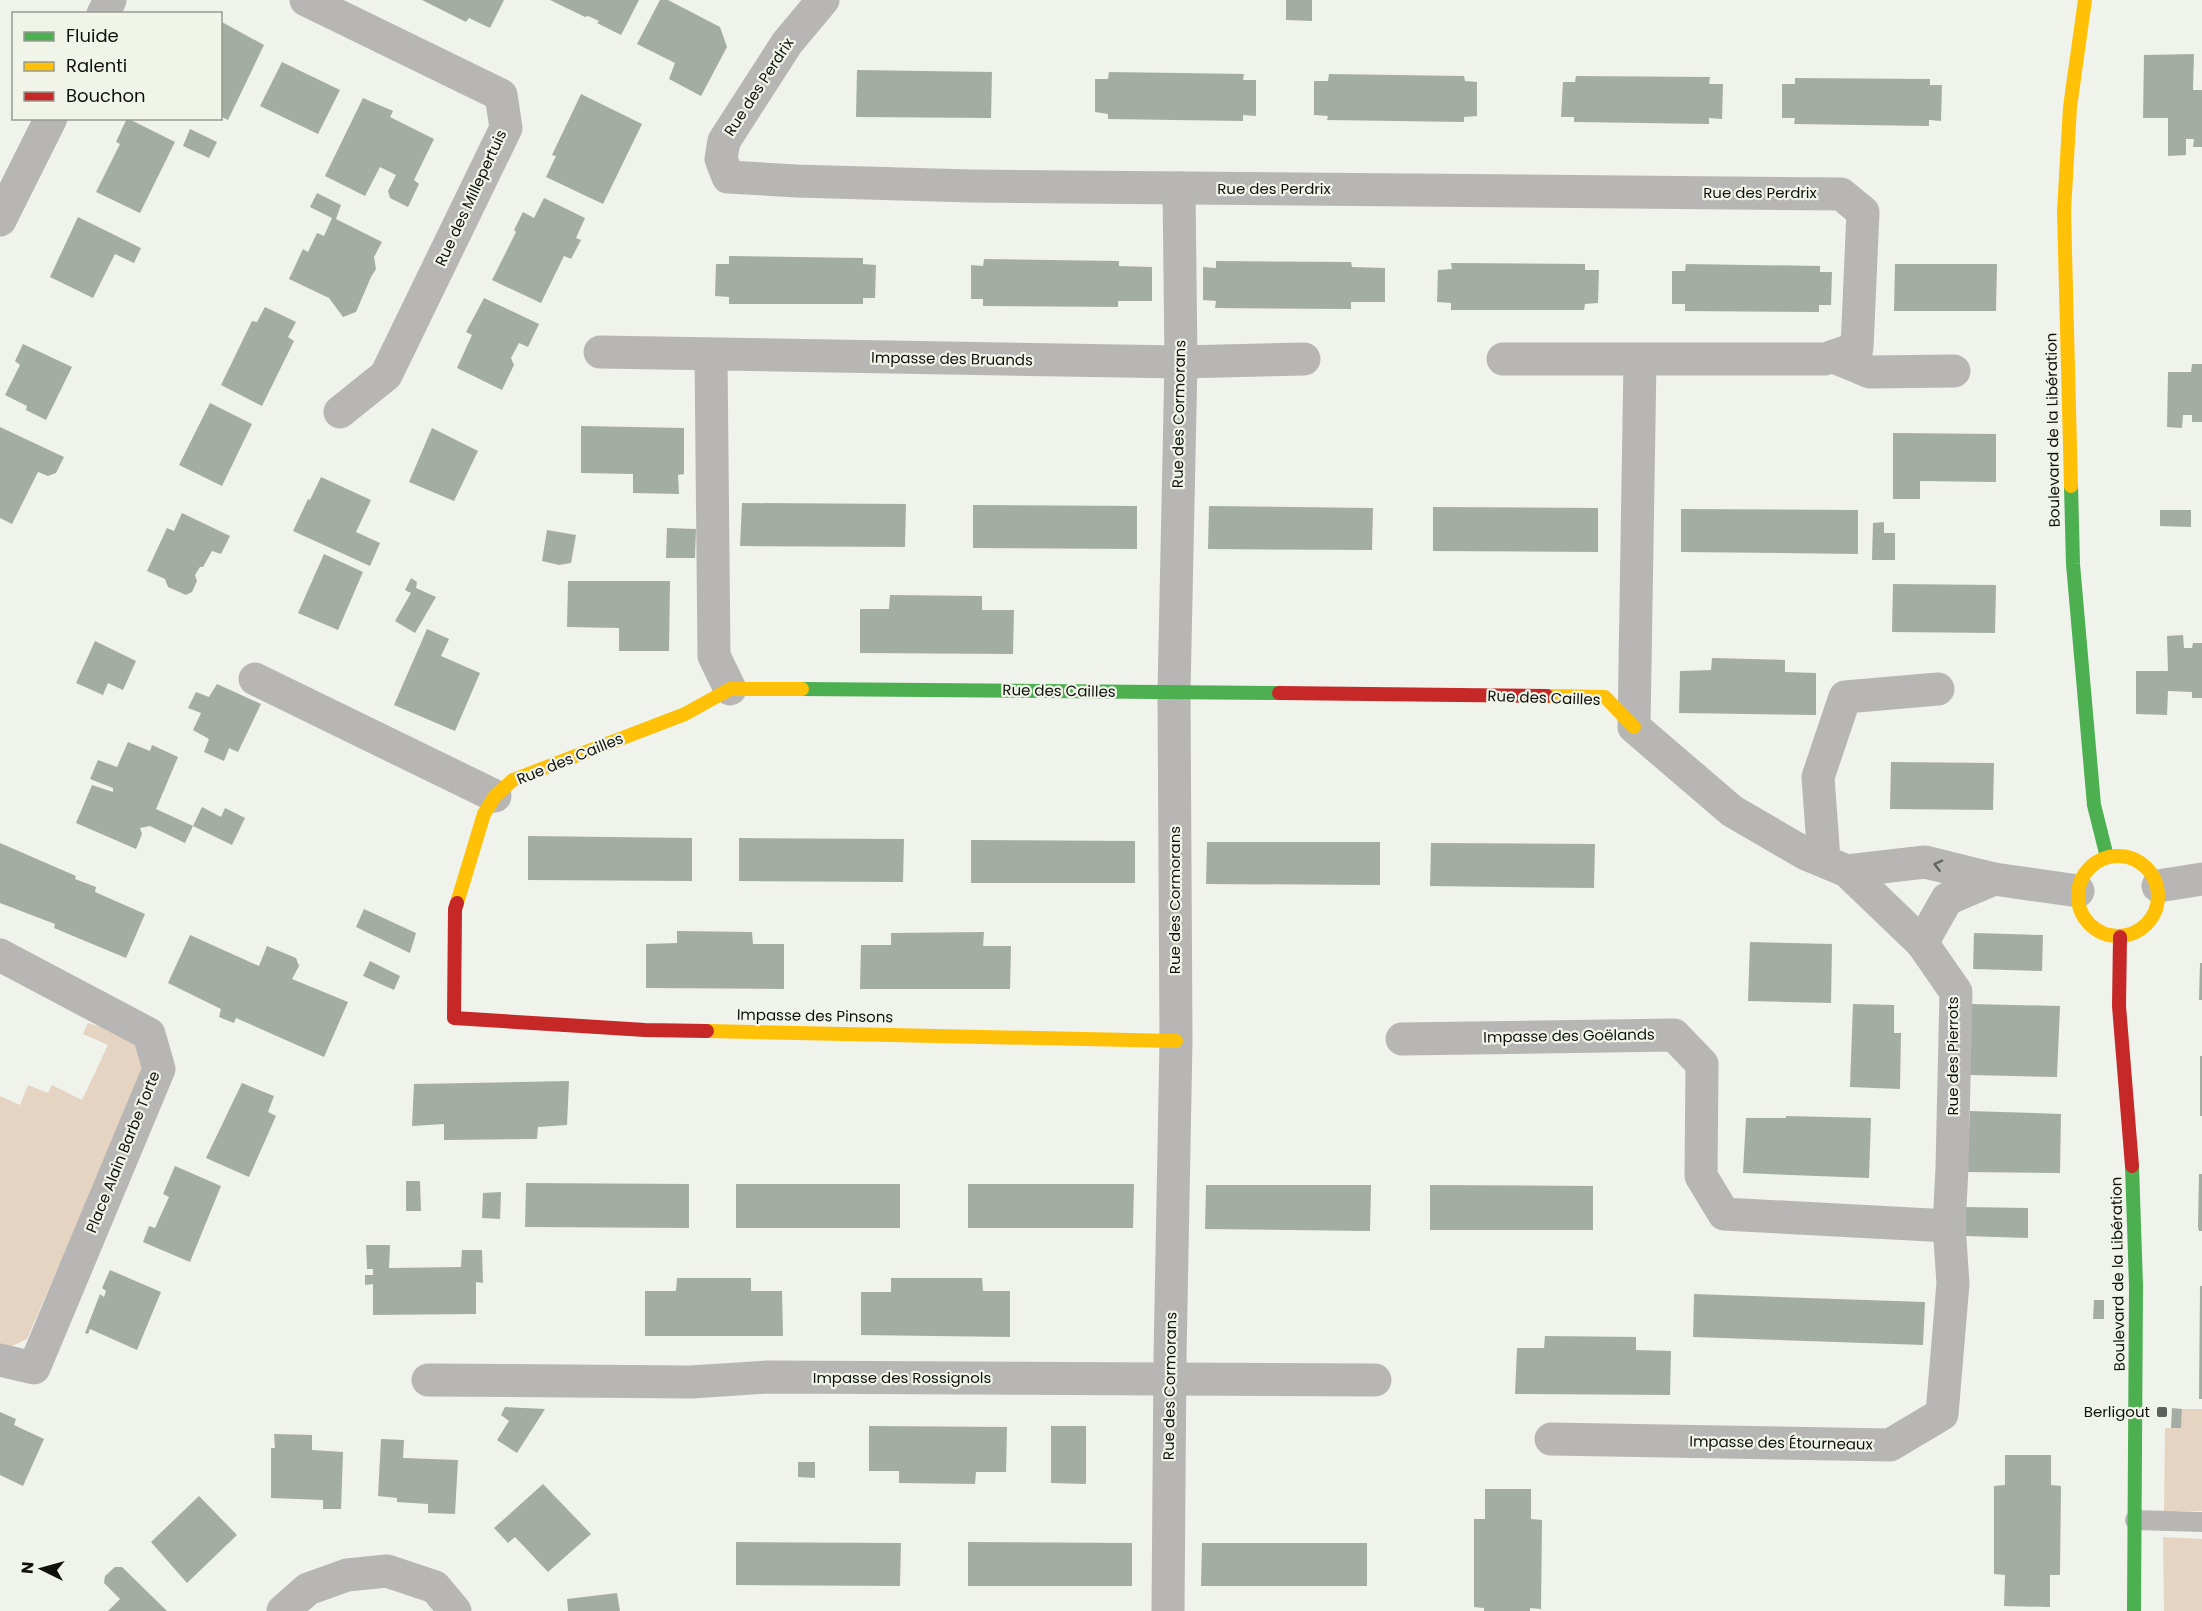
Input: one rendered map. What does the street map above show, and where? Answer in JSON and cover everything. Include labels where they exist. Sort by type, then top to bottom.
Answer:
[{"type":"street","name":"Rue des Millepertuis","points":[[306,0],[501,95],[506,128],[386,375],[340,412]]},
{"type":"street","name":"Rue des Perdrix","points":[[823,0],[787,43],[724,141],[721,159],[728,177],[797,181],[1179,188],[1841,194],[1863,212],[1857,348],[1825,359],[1503,359]]},
{"type":"street","name":"Boulevard de la Libération","points":[[2085,0],[2070,107],[2064,211],[2067,341],[2073,564],[2094,805],[2107,857]]},
{"type":"street","points":[[0,220],[50,120]]},
{"type":"street","name":"Rue des Cormorans","points":[[1168,1611],[1176,1041],[1174,692],[1181,362],[1179,188]]},
{"type":"street","name":"Impasse des Bruands","points":[[600,352],[1181,362],[1304,359]]},
{"type":"street","points":[[711,355],[714,656],[730,689]]},
{"type":"street","name":"Rue des Perdrix","points":[[1834,357],[1870,372],[1954,371]]},
{"type":"street","points":[[1634,727],[1640,360]]},
{"type":"street","points":[[255,679],[495,796]]},
{"type":"street","name":"Rue des Cailles","points":[[453,1018],[455,909],[484,814],[495,796],[513,780],[685,714],[730,689],[1605,697],[1634,727],[1732,811],[1806,854],[1836,866]]},
{"type":"street","points":[[1938,689],[1845,697],[1818,777],[1836,866],[1925,862],[1995,879],[2078,891]]},
{"type":"street","points":[[2113,855],[2130,856],[2145,865],[2158,886],[2159,903],[2152,918],[2146,926],[2132,935],[2109,936],[2095,929],[2080,910],[2078,891],[2081,881],[2090,867],[2113,855]]},
{"type":"street","name":"Rue des Pierrots","points":[[1836,866],[1922,943],[1956,992],[1949,1226],[1953,1283]]},
{"type":"street","points":[[1922,943],[1947,899],[1995,879]]},
{"type":"street","points":[[2158,886],[2202,879]]},
{"type":"street","name":"Boulevard de la Libération","points":[[2120,937],[2119,1006],[2132,1152],[2136,1285],[2134,1611]]},
{"type":"street","name":"Place Alain Barbe Torte","points":[[0,1360],[34,1368],[159,1069],[149,1034],[3,963]]},
{"type":"street","name":"Impasse des Pinsons","points":[[453,1018],[645,1030],[1176,1041]]},
{"type":"street","name":"Impasse des Goëlands","points":[[1402,1039],[1674,1035],[1702,1064],[1701,1176],[1724,1214],[1949,1226]]},
{"type":"street","name":"Impasse des Étourneaux","points":[[1551,1439],[1890,1445],[1942,1414],[1953,1283]]},
{"type":"street","name":"Impasse des Rossignols","points":[[428,1380],[691,1382],[779,1377],[1375,1380]]},
{"type":"street","points":[[283,1611],[308,1589],[347,1575],[387,1571],[435,1587],[455,1611]]},
{"type":"lane","points":[[2134,1520],[2202,1522]]},
{"type":"shaded area","points":[[88,1023],[136,1038],[144,1071],[27,1339],[4,1350],[0,1349],[0,1096],[20,1105],[28,1085],[48,1093],[52,1085],[82,1100],[108,1045],[83,1034]]},
{"type":"shaded area","points":[[2182,1409],[2202,1409],[2202,1511],[2164,1511],[2165,1428],[2181,1428]]},
{"type":"shaded area","points":[[2163,1537],[2202,1539],[2202,1611],[2164,1611]]},
{"type":"building","points":[[422,0],[504,0],[490,28],[469,18],[466,22]]},
{"type":"building","points":[[550,0],[639,0],[621,35],[597,23],[599,21],[585,17]]},
{"type":"building","points":[[660,0],[668,0],[720,27],[727,47],[701,96],[669,79],[675,63],[637,44]]},
{"type":"building","points":[[1286,0],[1312,0],[1312,21],[1286,20]]},
{"type":"building","points":[[222,22],[264,45],[228,120],[222,117]]},
{"type":"building","points":[[2194,54],[2193,90],[2202,90],[2202,147],[2193,147],[2194,139],[2186,139],[2186,155],[2168,156],[2168,118],[2143,118],[2144,55]]},
{"type":"building","points":[[282,62],[340,90],[318,134],[260,106]]},
{"type":"building","points":[[857,70],[992,72],[991,118],[856,117]]},
{"type":"building","points":[[1109,72],[1244,74],[1243,80],[1256,80],[1256,116],[1243,115],[1243,121],[1108,119],[1108,114],[1095,112],[1095,79],[1108,79]]},
{"type":"building","points":[[1329,74],[1464,76],[1465,81],[1477,82],[1477,116],[1464,117],[1464,122],[1327,120],[1328,116],[1314,115],[1314,81],[1328,81]]},
{"type":"building","points":[[1576,76],[1710,77],[1709,84],[1723,84],[1722,119],[1709,118],[1709,124],[1574,122],[1574,117],[1561,117],[1563,82],[1575,82]]},
{"type":"building","points":[[1795,78],[1930,79],[1930,85],[1942,85],[1941,121],[1929,120],[1929,126],[1794,124],[1795,118],[1782,118],[1782,84],[1795,84]]},
{"type":"building","points":[[581,94],[642,124],[603,204],[546,177],[556,156],[552,155]]},
{"type":"building","points":[[363,98],[393,111],[390,117],[434,139],[414,180],[419,184],[408,207],[390,198],[388,191],[396,175],[380,167],[365,196],[325,176]]},
{"type":"building","points":[[126,120],[131,120],[175,142],[140,213],[96,192],[120,144],[116,142]]},
{"type":"building","points":[[190,129],[217,142],[209,158],[183,146]]},
{"type":"building","points":[[317,193],[341,205],[336,219],[382,242],[374,257],[376,269],[356,312],[343,317],[329,298],[289,279],[303,249],[308,252],[317,233],[324,236],[332,218],[310,207]]},
{"type":"building","points":[[544,198],[585,218],[576,238],[581,240],[571,259],[564,256],[541,303],[492,280],[516,232],[514,230],[523,212],[534,218]]},
{"type":"building","points":[[78,217],[141,248],[134,263],[115,254],[93,298],[50,277]]},
{"type":"building","points":[[729,256],[863,258],[863,264],[876,265],[875,298],[863,298],[863,304],[729,304],[729,297],[715,296],[716,264],[729,264]]},
{"type":"building","points":[[984,259],[1119,261],[1119,266],[1152,267],[1152,301],[1118,301],[1118,307],[983,306],[983,299],[971,299],[971,265],[983,266]]},
{"type":"building","points":[[1216,261],[1351,262],[1352,267],[1385,268],[1385,302],[1351,302],[1351,309],[1215,308],[1216,301],[1203,300],[1203,267],[1216,268]]},
{"type":"building","points":[[1451,263],[1585,264],[1585,270],[1599,270],[1598,303],[1585,304],[1584,310],[1451,310],[1451,303],[1437,302],[1438,270],[1452,269]]},
{"type":"building","points":[[1686,264],[1820,266],[1820,272],[1832,272],[1831,305],[1819,305],[1819,312],[1685,311],[1685,304],[1672,304],[1672,271],[1685,271]]},
{"type":"building","points":[[1895,264],[1997,264],[1996,311],[1894,311]]},
{"type":"building","points":[[484,298],[539,324],[528,347],[519,343],[511,358],[514,365],[502,390],[457,368],[472,335],[466,332]]},
{"type":"building","points":[[265,307],[296,322],[288,337],[294,341],[262,406],[221,385],[252,321],[257,322]]},
{"type":"building","points":[[23,344],[72,367],[46,420],[26,410],[27,406],[5,395],[20,365],[15,361]]},
{"type":"building","points":[[2192,364],[2202,364],[2202,422],[2192,422],[2192,415],[2183,415],[2182,428],[2167,427],[2168,372],[2191,372]]},
{"type":"building","points":[[210,403],[252,424],[222,486],[179,465]]},
{"type":"building","points":[[581,426],[684,428],[684,474],[678,475],[679,494],[633,493],[633,474],[581,473]]},
{"type":"building","points":[[0,427],[64,457],[56,473],[48,476],[38,472],[12,524],[0,518]]},
{"type":"building","points":[[432,428],[478,451],[454,501],[409,482]]},
{"type":"building","points":[[1893,433],[1996,434],[1996,482],[1920,481],[1920,499],[1893,499]]},
{"type":"building","points":[[321,477],[371,500],[356,532],[380,543],[370,566],[293,531]]},
{"type":"building","points":[[742,503],[906,504],[905,547],[740,546]]},
{"type":"building","points":[[973,505],[1137,506],[1137,549],[973,548]]},
{"type":"building","points":[[1209,506],[1373,508],[1372,550],[1208,549]]},
{"type":"building","points":[[1433,507],[1598,508],[1598,552],[1433,551]]},
{"type":"building","points":[[1681,509],[1858,510],[1858,554],[1681,552]]},
{"type":"building","points":[[2160,510],[2191,510],[2191,527],[2160,526]]},
{"type":"building","points":[[182,513],[230,536],[221,554],[212,551],[203,567],[200,567],[195,575],[197,581],[192,592],[186,595],[168,587],[165,579],[147,571],[167,528],[174,531]]},
{"type":"building","points":[[1884,522],[1884,533],[1895,533],[1895,560],[1872,560],[1873,523]]},
{"type":"building","points":[[667,528],[696,529],[695,558],[666,558]]},
{"type":"building","points":[[547,530],[576,535],[571,563],[559,565],[542,561]]},
{"type":"building","points":[[324,554],[363,572],[338,630],[298,613]]},
{"type":"building","points":[[411,578],[417,582],[416,588],[436,597],[415,633],[395,621],[411,593],[405,590]]},
{"type":"building","points":[[568,581],[670,581],[669,651],[619,651],[619,628],[567,627]]},
{"type":"building","points":[[1893,584],[1996,585],[1995,633],[1892,632]]},
{"type":"building","points":[[890,595],[982,596],[982,610],[1014,610],[1013,654],[860,653],[860,609],[889,609]]},
{"type":"building","points":[[427,629],[449,639],[441,656],[480,673],[455,731],[394,705]]},
{"type":"building","points":[[2183,635],[2184,648],[2192,648],[2193,643],[2202,643],[2202,698],[2192,698],[2192,692],[2168,691],[2167,715],[2136,714],[2136,671],[2168,671],[2167,636]]},
{"type":"building","points":[[95,641],[136,661],[123,690],[108,683],[103,695],[76,683]]},
{"type":"building","points":[[1712,658],[1785,660],[1785,672],[1816,673],[1816,715],[1679,713],[1680,671],[1711,670]]},
{"type":"building","points":[[217,684],[261,704],[238,752],[229,748],[224,761],[204,752],[209,739],[193,730],[201,713],[188,708],[196,692],[209,697]]},
{"type":"building","points":[[128,742],[150,751],[152,745],[178,757],[156,809],[193,826],[185,843],[150,826],[140,828],[142,834],[136,849],[76,823],[92,785],[113,792],[113,788],[90,779],[98,760],[117,767]]},
{"type":"building","points":[[1891,762],[1994,763],[1993,810],[1890,809]]},
{"type":"building","points":[[202,807],[221,817],[225,808],[245,818],[232,845],[193,826]]},
{"type":"building","points":[[528,836],[692,838],[692,881],[528,880]]},
{"type":"building","points":[[739,838],[904,839],[903,882],[739,881]]},
{"type":"building","points":[[971,840],[1135,841],[1135,883],[971,883]]},
{"type":"building","points":[[1207,842],[1380,842],[1380,885],[1206,884]]},
{"type":"building","points":[[0,843],[76,876],[75,879],[96,887],[95,892],[145,914],[126,958],[54,928],[55,924],[0,903]]},
{"type":"building","points":[[1431,843],[1595,844],[1594,888],[1430,886]]},
{"type":"building","points":[[364,909],[416,933],[410,953],[356,927]]},
{"type":"building","points":[[677,931],[752,932],[753,944],[784,944],[784,989],[646,988],[646,944],[677,943]]},
{"type":"building","points":[[984,932],[983,946],[1011,946],[1010,989],[860,989],[861,945],[891,945],[891,933]]},
{"type":"building","points":[[1974,933],[2043,935],[2042,971],[1973,969]]},
{"type":"building","points":[[190,935],[259,966],[267,946],[296,958],[299,966],[292,979],[348,1002],[324,1057],[236,1018],[234,1023],[219,1017],[221,1009],[168,983]]},
{"type":"building","points":[[1750,942],[1832,944],[1831,1003],[1748,1001]]},
{"type":"building","points":[[370,961],[400,976],[394,990],[363,976]]},
{"type":"building","points":[[2200,963],[2202,963],[2202,1000],[2199,1000]]},
{"type":"building","points":[[1853,1004],[1894,1005],[1894,1033],[1901,1033],[1900,1089],[1850,1087]]},
{"type":"building","points":[[1972,1004],[2060,1006],[2057,1077],[1970,1075]]},
{"type":"building","points":[[2200,1056],[2202,1056],[2202,1116],[2200,1116]]},
{"type":"building","points":[[569,1081],[567,1125],[538,1127],[537,1139],[444,1140],[444,1124],[412,1126],[414,1084]]},
{"type":"building","points":[[242,1083],[274,1096],[268,1112],[276,1116],[249,1177],[206,1158]]},
{"type":"building","points":[[1970,1111],[2061,1114],[2060,1173],[1967,1172]]},
{"type":"building","points":[[1786,1116],[1871,1118],[1869,1178],[1743,1173],[1746,1118],[1786,1118]]},
{"type":"building","points":[[175,1166],[221,1186],[190,1262],[143,1242],[149,1226],[155,1228],[169,1197],[163,1194]]},
{"type":"building","points":[[2199,1174],[2202,1174],[2202,1231],[2199,1231],[2198,1227]]},
{"type":"building","points":[[406,1181],[420,1181],[421,1211],[406,1211]]},
{"type":"building","points":[[526,1183],[689,1184],[689,1228],[525,1227]]},
{"type":"building","points":[[736,1184],[900,1184],[900,1228],[736,1228]]},
{"type":"building","points":[[968,1184],[1134,1184],[1133,1228],[968,1228]]},
{"type":"building","points":[[1206,1185],[1371,1185],[1370,1231],[1205,1229]]},
{"type":"building","points":[[1430,1185],[1593,1186],[1593,1230],[1430,1230]]},
{"type":"building","points":[[501,1192],[500,1219],[482,1218],[483,1193]]},
{"type":"building","points":[[1966,1207],[2028,1208],[2028,1238],[1965,1236]]},
{"type":"building","points":[[366,1245],[390,1245],[389,1268],[461,1267],[462,1250],[482,1250],[483,1283],[476,1282],[476,1314],[373,1315],[373,1284],[365,1285],[365,1275],[373,1275],[373,1269],[367,1269]]},
{"type":"building","points":[[110,1270],[161,1292],[137,1350],[90,1329],[88,1334],[85,1333],[100,1294],[104,1297],[106,1291],[102,1288]]},
{"type":"building","points":[[677,1278],[751,1278],[751,1291],[782,1291],[783,1336],[645,1336],[645,1291],[676,1291]]},
{"type":"building","points":[[891,1278],[982,1278],[983,1291],[1010,1291],[1010,1337],[861,1335],[861,1292],[891,1292]]},
{"type":"building","points":[[2200,1286],[2202,1286],[2202,1399],[2199,1399]]},
{"type":"building","points":[[1694,1294],[1925,1302],[1923,1345],[1693,1337]]},
{"type":"building","points":[[2094,1300],[2104,1300],[2104,1319],[2093,1319]]},
{"type":"building","points":[[1545,1336],[1636,1337],[1636,1350],[1671,1351],[1670,1395],[1515,1394],[1517,1348],[1544,1348]]},
{"type":"building","points":[[505,1407],[545,1409],[517,1453],[497,1440],[509,1421],[501,1415]]},
{"type":"building","points":[[2172,1408],[2182,1409],[2181,1428],[2171,1428]]},
{"type":"building","points":[[0,1412],[16,1419],[14,1425],[44,1439],[23,1486],[0,1475]]},
{"type":"building","points":[[869,1426],[1007,1427],[1006,1472],[976,1472],[975,1484],[899,1483],[899,1471],[869,1471]]},
{"type":"building","points":[[1051,1426],[1086,1426],[1086,1484],[1051,1483]]},
{"type":"building","points":[[274,1434],[312,1435],[312,1450],[343,1452],[341,1509],[323,1509],[323,1500],[271,1498],[271,1448],[275,1448]]},
{"type":"building","points":[[381,1439],[404,1440],[403,1458],[458,1460],[455,1514],[428,1513],[428,1504],[397,1502],[397,1498],[378,1496]]},
{"type":"building","points":[[2005,1455],[2051,1455],[2051,1485],[2061,1486],[2060,1575],[2050,1575],[2050,1607],[2004,1606],[2005,1575],[1994,1574],[1994,1486],[2005,1485]]},
{"type":"building","points":[[798,1462],[815,1462],[815,1478],[798,1477]]},
{"type":"building","points":[[543,1484],[591,1534],[548,1572],[515,1537],[508,1543],[494,1528]]},
{"type":"building","points":[[1485,1489],[1531,1489],[1531,1519],[1542,1520],[1541,1609],[1484,1611],[1484,1608],[1474,1607],[1474,1519],[1485,1519]]},
{"type":"building","points":[[199,1496],[237,1535],[187,1583],[151,1542]]},
{"type":"building","points":[[736,1542],[901,1543],[900,1586],[736,1585]]},
{"type":"building","points":[[968,1542],[1132,1543],[1132,1586],[968,1586]]},
{"type":"building","points":[[1202,1543],[1367,1543],[1367,1586],[1201,1586]]},
{"type":"building","points":[[115,1567],[122,1567],[167,1611],[108,1611],[120,1599],[104,1583],[105,1576]]},
{"type":"building","points":[[617,1593],[620,1611],[568,1611],[567,1599]]},
{"type":"traffic: fast","points":[[2071,486],[2073,564],[2094,805],[2107,857]]},
{"type":"traffic: fast","points":[[802,689],[1279,693]]},
{"type":"traffic: fast","points":[[2132,1166],[2136,1285],[2134,1611]]},
{"type":"traffic: slow","points":[[2071,486],[2064,211],[2070,107],[2085,0]]},
{"type":"traffic: slow","points":[[457,903],[484,814],[495,796],[513,780],[685,714],[730,689],[802,689]]},
{"type":"traffic: slow","points":[[1547,696],[1605,697],[1634,727]]},
{"type":"traffic: slow","points":[[2110,856],[2126,856],[2147,867],[2158,888],[2158,896],[2158,904],[2147,925],[2126,936],[2110,936],[2096,930],[2084,918],[2078,904],[2078,888],[2084,874],[2096,862],[2110,856]]},
{"type":"traffic: slow","points":[[707,1031],[1176,1041]]},
{"type":"traffic: jam","points":[[1279,693],[1547,696]]},
{"type":"traffic: jam","points":[[457,903],[455,909],[454,1018],[645,1030],[707,1031]]},
{"type":"traffic: jam","points":[[2120,937],[2119,1006],[2132,1166]]},
{"type":"place","name":"Berligout","points":[[2162,1412]]}]
